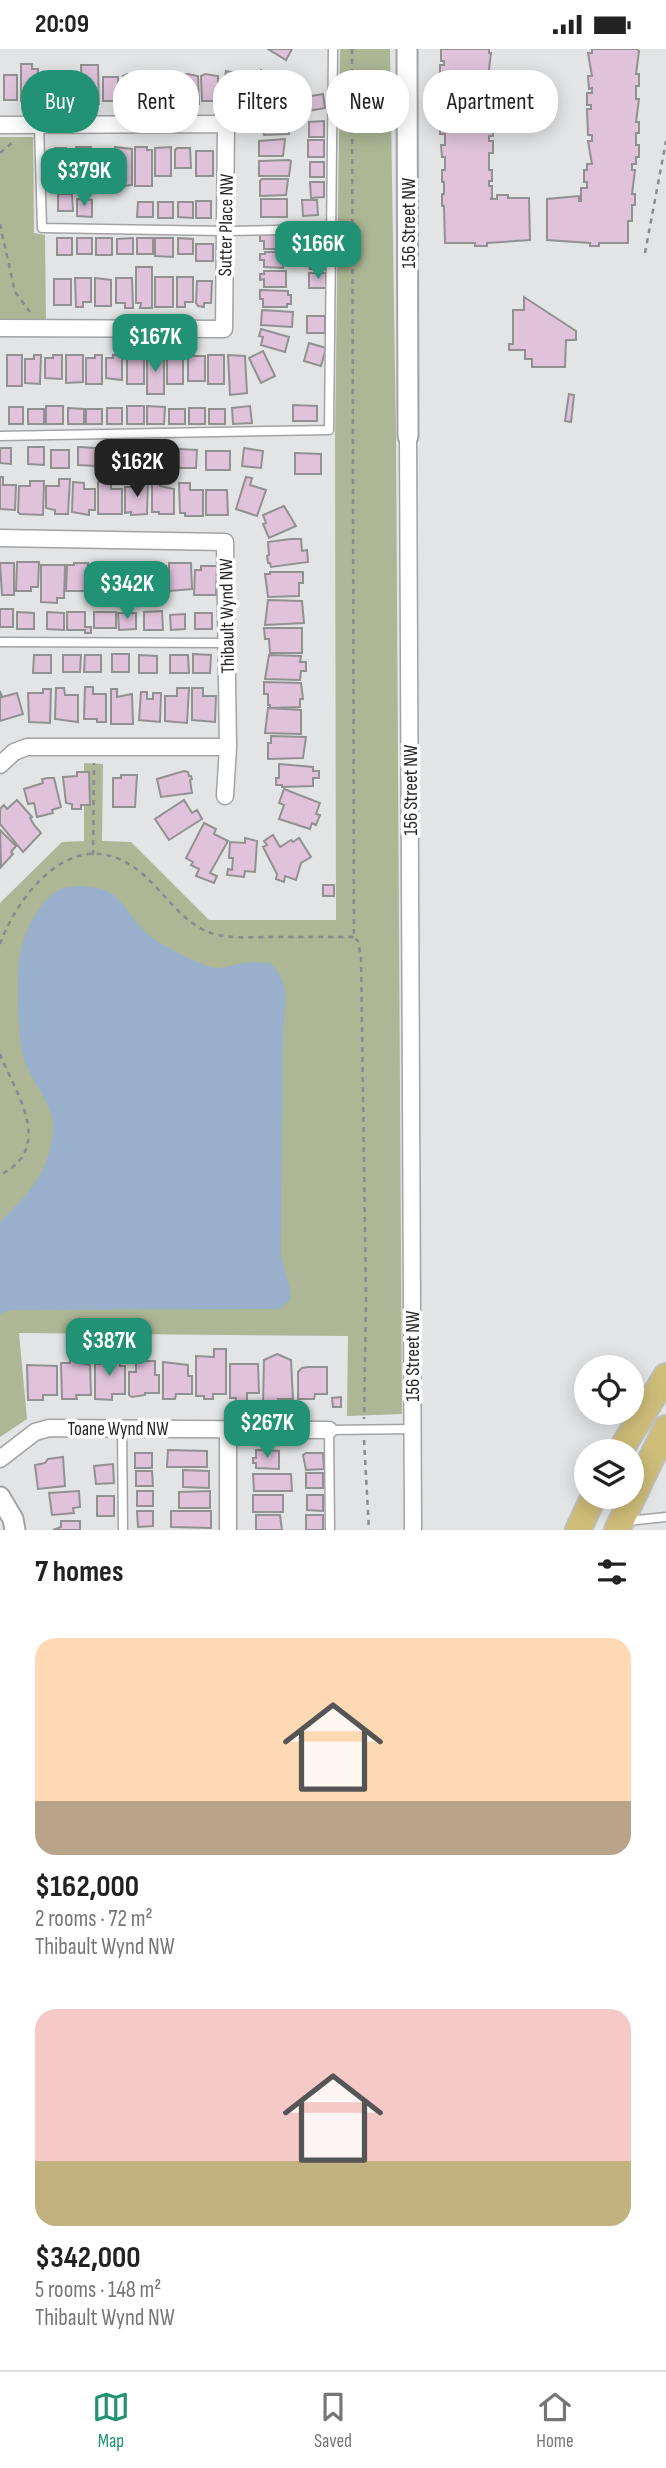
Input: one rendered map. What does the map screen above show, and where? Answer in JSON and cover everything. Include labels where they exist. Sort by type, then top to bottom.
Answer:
[{"type":"main road","points":[[627,1439],[666,1376]]},
{"type":"main road","points":[[619,1526],[666,1428]]},
{"type":"main road","points":[[578,1530],[588,1509]]},
{"type":"street","name":"156 Street NW","points":[[407,49],[413,1530]]},
{"type":"street","name":"Sutter Place NW","points":[[0,328],[224,329],[226,124],[99,125]]},
{"type":"street","name":"Sutter Place NW","points":[[0,125],[21,125]]},
{"type":"street","name":"Thibault Wynd NW","points":[[0,538],[225,542],[228,747],[225,796]]},
{"type":"street","points":[[0,765],[13,753],[27,747],[228,747]]},
{"type":"street","name":"Toane Wynd NW","points":[[0,1459],[35,1432],[48,1428],[328,1430]]},
{"type":"street","points":[[228,1428],[228,1530]]},
{"type":"street","points":[[0,1497],[13,1519],[15,1530]]},
{"type":"lane","points":[[0,436],[329,430],[333,49]]},
{"type":"lane","points":[[39,133],[42,228],[225,231],[331,229]]},
{"type":"lane","points":[[0,642],[227,643]]},
{"type":"lane","points":[[122,1427],[123,1530]]},
{"type":"lane","points":[[330,1530],[328,1430],[413,1429]]},
{"type":"lane","points":[[619,1526],[666,1517]]},
{"type":"path","points":[[352,49],[354,937],[358,941],[361,958],[366,1300],[364,1429],[369,1530]]},
{"type":"path","points":[[645,253],[666,141]]},
{"type":"path","points":[[0,153],[13,142]]},
{"type":"path","points":[[0,224],[15,292],[32,315]]},
{"type":"path","points":[[93,855],[94,746]]},
{"type":"path","points":[[0,944],[16,912],[47,872],[60,863],[93,855],[116,858],[137,869],[184,916],[212,933],[233,937],[354,937]]},
{"type":"path","points":[[0,1054],[26,1111],[29,1128],[26,1147],[20,1157],[8,1172],[0,1175]]},
{"type":"green space","points":[[340,49],[390,49],[390,70],[340,70]]},
{"type":"green space","points":[[339,133],[391,133],[396,437],[402,1414],[347,1416],[348,1336],[19,1333],[27,1419],[0,1437],[0,903],[62,842],[84,841],[84,763],[103,764],[102,841],[131,842],[209,920],[336,920],[335,441]]},
{"type":"green space","points":[[0,137],[33,137],[34,233],[45,235],[46,321],[0,321]]},
{"type":"water","points":[[62,888],[97,888],[116,897],[149,935],[189,958],[215,968],[246,963],[270,963],[281,978],[285,1001],[281,1257],[290,1288],[290,1300],[279,1309],[11,1310],[0,1314],[0,1222],[36,1182],[47,1159],[53,1131],[51,1113],[22,1051],[18,990],[21,949],[34,917],[50,896]]},
{"type":"building","points":[[268,49],[292,49],[286,60]]},
{"type":"building","points":[[441,49],[489,49],[491,53],[489,70],[440,70],[440,65],[444,65],[444,61],[441,61]]},
{"type":"building","points":[[592,49],[639,51],[636,122],[639,122],[639,133],[636,133],[636,145],[639,145],[639,157],[636,157],[636,164],[632,164],[632,170],[635,170],[632,194],[635,194],[635,205],[632,205],[632,221],[628,221],[628,243],[599,243],[599,246],[590,246],[590,243],[547,240],[547,199],[579,196],[581,201],[581,188],[587,188],[584,170],[587,170],[587,164],[592,164],[588,141],[592,141],[592,135],[588,135],[587,109],[591,109],[591,105],[587,105],[587,93],[592,93],[592,88],[589,89],[588,76],[592,76],[588,53],[592,53]]},
{"type":"building","points":[[21,64],[32,64],[32,69],[38,69],[38,70],[21,70]]},
{"type":"building","points":[[81,65],[98,65],[98,70],[81,70]]},
{"type":"building","points":[[4,75],[17,75],[17,100],[4,100]]},
{"type":"building","points":[[213,75],[213,101],[202,101],[201,76]]},
{"type":"building","points":[[103,77],[113,77],[113,101],[103,101]]},
{"type":"building","points":[[323,94],[325,108],[312,110],[312,96]]},
{"type":"building","points":[[324,121],[324,137],[309,137],[309,133],[312,133],[312,122]]},
{"type":"building","points":[[264,133],[289,133],[289,134]]},
{"type":"building","points":[[493,133],[493,136],[489,136],[489,141],[493,141],[493,153],[489,153],[489,170],[492,170],[492,181],[489,181],[489,186],[492,186],[490,199],[497,199],[497,195],[529,198],[530,240],[487,243],[487,246],[475,246],[475,243],[445,243],[442,170],[445,170],[445,157],[442,157],[441,145],[445,145],[445,134],[440,134]]},
{"type":"building","points":[[285,139],[283,156],[259,156],[259,141]]},
{"type":"building","points":[[308,140],[324,140],[324,157],[308,157]]},
{"type":"building","points":[[76,147],[91,147],[90,178],[76,178]]},
{"type":"building","points":[[115,147],[132,149],[132,185],[115,187]]},
{"type":"building","points":[[135,147],[152,150],[152,186],[135,186]]},
{"type":"building","points":[[171,147],[171,176],[155,176],[155,148]]},
{"type":"building","points":[[55,148],[66,148],[66,156],[70,156],[70,186],[55,186]]},
{"type":"building","points":[[177,148],[190,148],[191,168],[175,168]]},
{"type":"building","points":[[95,149],[112,149],[112,174],[94,174]]},
{"type":"building","points":[[196,151],[213,151],[213,176],[196,176]]},
{"type":"building","points":[[289,160],[289,176],[259,176],[259,161]]},
{"type":"building","points":[[310,162],[324,162],[324,177],[310,177]]},
{"type":"building","points":[[262,179],[288,179],[286,195],[260,196]]},
{"type":"building","points":[[310,182],[324,182],[324,197],[311,198]]},
{"type":"building","points":[[58,194],[72,194],[73,211],[58,211]]},
{"type":"building","points":[[77,199],[92,200],[92,217],[77,216]]},
{"type":"building","points":[[261,199],[287,199],[287,217],[261,217]]},
{"type":"building","points":[[302,200],[317,200],[318,215],[303,216]]},
{"type":"building","points":[[196,201],[211,201],[211,218],[196,218]]},
{"type":"building","points":[[138,202],[153,202],[153,217],[137,217]]},
{"type":"building","points":[[158,202],[173,202],[173,218],[158,218]]},
{"type":"building","points":[[178,202],[193,202],[193,218],[178,217]]},
{"type":"building","points":[[288,233],[288,249],[264,249],[264,241],[260,241],[260,235]]},
{"type":"building","points":[[318,234],[318,250],[302,251],[302,235]]},
{"type":"building","points":[[57,238],[72,238],[72,255],[57,255]]},
{"type":"building","points":[[77,238],[92,238],[92,254],[77,254]]},
{"type":"building","points":[[96,238],[112,238],[112,255],[96,255]]},
{"type":"building","points":[[133,238],[133,254],[117,254],[117,239]]},
{"type":"building","points":[[137,238],[153,238],[153,254],[137,254]]},
{"type":"building","points":[[155,238],[173,238],[173,257],[155,256]]},
{"type":"building","points":[[178,238],[193,239],[193,254],[178,254]]},
{"type":"building","points":[[196,244],[213,244],[213,261],[196,261]]},
{"type":"building","points":[[283,252],[286,264],[283,264],[283,268],[264,267],[260,254]]},
{"type":"building","points":[[310,254],[326,254],[326,269],[310,269]]},
{"type":"building","points":[[136,267],[152,267],[152,308],[140,308],[141,303],[136,303]]},
{"type":"building","points":[[264,271],[286,271],[286,287],[264,287],[264,279],[260,280],[260,274],[264,274]]},
{"type":"building","points":[[309,273],[326,273],[326,288],[309,288]]},
{"type":"building","points":[[155,277],[173,277],[173,307],[155,307]]},
{"type":"building","points":[[177,277],[193,277],[193,302],[185,302],[185,307],[177,307]]},
{"type":"building","points":[[75,278],[91,278],[91,302],[83,302],[83,307],[76,307]]},
{"type":"building","points":[[95,278],[111,280],[111,306],[95,306]]},
{"type":"building","points":[[116,278],[132,278],[133,308],[125,308],[125,303],[116,303]]},
{"type":"building","points":[[54,279],[71,279],[71,305],[54,305]]},
{"type":"building","points":[[197,281],[212,281],[211,303],[204,303],[204,307],[196,303]]},
{"type":"building","points":[[260,290],[288,291],[291,304],[287,304],[287,307],[263,307]]},
{"type":"building","points":[[524,297],[576,331],[576,340],[566,340],[565,367],[532,367],[532,359],[525,359],[525,350],[509,350],[509,344],[513,344],[513,310],[524,310]]},
{"type":"building","points":[[262,310],[293,312],[292,327],[261,325]]},
{"type":"building","points":[[307,316],[325,316],[325,333],[307,333]]},
{"type":"building","points":[[261,329],[289,337],[285,352],[261,345]]},
{"type":"building","points":[[309,343],[326,348],[321,366],[304,361]]},
{"type":"building","points":[[263,351],[275,376],[261,383],[249,358]]},
{"type":"building","points":[[147,354],[160,354],[160,358],[164,358],[164,394],[147,394]]},
{"type":"building","points":[[7,355],[22,355],[22,386],[7,386]]},
{"type":"building","points":[[34,355],[41,355],[40,384],[25,383],[25,359],[34,359]]},
{"type":"building","points":[[53,355],[62,355],[62,379],[45,378],[45,358],[53,358]]},
{"type":"building","points":[[66,355],[83,355],[83,382],[66,383]]},
{"type":"building","points":[[95,355],[102,355],[102,384],[86,384],[86,358],[95,358]]},
{"type":"building","points":[[113,355],[122,355],[122,380],[106,378],[106,358],[113,358]]},
{"type":"building","points":[[127,355],[144,355],[144,384],[127,384]]},
{"type":"building","points":[[175,355],[183,355],[183,384],[167,384],[167,359],[175,359]]},
{"type":"building","points":[[208,355],[224,355],[224,384],[208,384]]},
{"type":"building","points":[[228,355],[245,356],[247,393],[230,395]]},
{"type":"building","points":[[188,356],[205,356],[205,381],[188,381]]},
{"type":"building","points":[[569,394],[574,395],[571,422],[565,421]]},
{"type":"building","points":[[293,405],[317,406],[317,421],[293,421]]},
{"type":"building","points":[[46,406],[63,406],[63,424],[46,424]]},
{"type":"building","points":[[127,406],[144,406],[144,424],[127,424]]},
{"type":"building","points":[[147,406],[165,407],[164,424],[147,424]]},
{"type":"building","points":[[250,406],[252,423],[233,424],[232,408]]},
{"type":"building","points":[[9,407],[23,407],[23,424],[9,424]]},
{"type":"building","points":[[68,408],[84,409],[84,424],[68,424]]},
{"type":"building","points":[[107,408],[122,408],[122,424],[107,424]]},
{"type":"building","points":[[189,408],[205,408],[205,424],[189,424]]},
{"type":"building","points":[[28,409],[44,409],[44,424],[28,424]]},
{"type":"building","points":[[86,409],[102,409],[102,424],[86,424]]},
{"type":"building","points":[[169,409],[185,409],[185,424],[169,424]]},
{"type":"building","points":[[209,409],[225,409],[225,424],[209,424]]},
{"type":"building","points":[[28,447],[44,447],[44,465],[28,464]]},
{"type":"building","points":[[78,447],[96,448],[96,466],[78,465]]},
{"type":"building","points":[[100,447],[118,447],[117,464],[100,464]]},
{"type":"building","points":[[0,448],[11,448],[11,464],[0,463]]},
{"type":"building","points":[[131,448],[149,448],[148,465],[131,464]]},
{"type":"building","points":[[153,448],[171,448],[171,465],[153,466]]},
{"type":"building","points":[[244,448],[263,451],[261,468],[242,466]]},
{"type":"building","points":[[179,449],[197,450],[196,468],[179,468]]},
{"type":"building","points":[[51,450],[69,450],[69,468],[51,468]]},
{"type":"building","points":[[206,451],[230,451],[230,470],[206,470]]},
{"type":"building","points":[[295,453],[321,454],[321,474],[295,474]]},
{"type":"building","points":[[0,477],[3,477],[3,485],[16,485],[15,510],[0,509]]},
{"type":"building","points":[[246,477],[252,478],[250,485],[266,490],[257,516],[236,509]]},
{"type":"building","points":[[59,479],[70,479],[68,514],[55,514],[55,510],[46,508],[46,486],[59,486]]},
{"type":"building","points":[[137,480],[148,480],[147,514],[131,515],[131,512],[125,513],[125,487],[137,487]]},
{"type":"building","points":[[152,480],[160,480],[160,486],[174,489],[174,514],[152,512]]},
{"type":"building","points":[[30,481],[44,481],[43,515],[18,512],[19,486],[30,486]]},
{"type":"building","points":[[73,482],[84,483],[84,489],[95,489],[95,510],[89,510],[89,515],[72,512]]},
{"type":"building","points":[[98,482],[111,482],[111,489],[122,489],[122,514],[98,514]]},
{"type":"building","points":[[179,483],[190,483],[190,490],[203,490],[203,516],[185,516],[185,513],[180,513]]},
{"type":"building","points":[[206,490],[227,490],[228,515],[206,515]]},
{"type":"building","points":[[284,506],[296,526],[269,538],[263,524],[266,523],[263,515]]},
{"type":"building","points":[[301,539],[302,551],[307,550],[308,562],[271,567],[267,556],[268,542]]},
{"type":"building","points":[[17,562],[39,562],[38,587],[31,587],[31,591],[16,591]]},
{"type":"building","points":[[115,562],[115,588],[93,590],[93,563]]},
{"type":"building","points":[[119,562],[141,562],[140,588],[119,591]]},
{"type":"building","points":[[0,563],[14,563],[14,595],[2,595]]},
{"type":"building","points":[[88,563],[88,591],[66,591],[67,565]]},
{"type":"building","points":[[169,563],[191,563],[192,589],[169,591]]},
{"type":"building","points":[[144,564],[166,566],[166,596],[158,596],[158,592],[144,592]]},
{"type":"building","points":[[41,565],[65,565],[64,598],[57,598],[57,603],[41,602]]},
{"type":"building","points":[[201,566],[217,566],[216,595],[194,595],[195,570],[201,570]]},
{"type":"building","points":[[303,572],[303,583],[299,583],[299,596],[268,597],[265,574]]},
{"type":"building","points":[[268,600],[302,601],[304,623],[265,625]]},
{"type":"building","points":[[0,609],[13,609],[13,627],[0,627]]},
{"type":"building","points":[[162,611],[163,630],[144,630],[144,612]]},
{"type":"building","points":[[17,612],[34,613],[34,629],[17,629]]},
{"type":"building","points":[[47,612],[64,613],[64,630],[47,629]]},
{"type":"building","points":[[67,612],[85,612],[85,627],[91,627],[91,633],[85,633],[85,630],[67,630]]},
{"type":"building","points":[[94,612],[116,612],[116,628],[94,628]]},
{"type":"building","points":[[118,613],[136,613],[136,629],[119,630]]},
{"type":"building","points":[[195,613],[212,613],[212,629],[195,629]]},
{"type":"building","points":[[185,614],[185,629],[171,630],[170,615]]},
{"type":"building","points":[[264,628],[302,628],[302,653],[270,653],[269,639],[265,639]]},
{"type":"building","points":[[112,654],[129,654],[129,672],[112,672]]},
{"type":"building","points":[[193,654],[211,655],[210,673],[193,673]]},
{"type":"building","points":[[34,655],[51,655],[51,673],[33,673]]},
{"type":"building","points":[[63,655],[81,655],[80,672],[63,672]]},
{"type":"building","points":[[85,655],[101,655],[101,672],[84,672]]},
{"type":"building","points":[[139,655],[157,656],[157,673],[139,673]]},
{"type":"building","points":[[170,655],[188,655],[189,673],[170,673]]},
{"type":"building","points":[[269,655],[301,656],[300,662],[306,662],[306,671],[301,671],[300,680],[265,679]]},
{"type":"building","points":[[264,682],[301,683],[303,699],[300,699],[300,707],[270,708],[268,694],[264,694]]},
{"type":"building","points":[[85,687],[93,687],[93,694],[106,694],[106,722],[84,719]]},
{"type":"building","points":[[56,688],[64,688],[65,695],[78,695],[78,722],[55,719]]},
{"type":"building","points":[[177,688],[189,688],[187,723],[165,721],[165,696],[177,696]]},
{"type":"building","points":[[192,688],[203,688],[203,696],[216,696],[215,722],[192,720]]},
{"type":"building","points":[[43,689],[51,689],[50,723],[29,722],[28,693],[43,693]]},
{"type":"building","points":[[111,689],[117,689],[117,697],[132,694],[133,724],[111,724]]},
{"type":"building","points":[[0,691],[2,697],[17,693],[23,714],[0,721]]},
{"type":"building","points":[[141,692],[147,692],[147,699],[153,699],[153,693],[161,693],[160,722],[139,720]]},
{"type":"building","points":[[268,708],[301,710],[301,734],[265,733]]},
{"type":"building","points":[[271,736],[306,737],[303,758],[268,759]]},
{"type":"building","points":[[279,764],[313,767],[313,771],[319,771],[319,778],[313,778],[313,786],[276,785]]},
{"type":"building","points":[[184,771],[191,776],[192,793],[161,797],[157,779]]},
{"type":"building","points":[[77,772],[89,772],[90,805],[72,809],[72,804],[66,803],[63,777],[77,776]]},
{"type":"building","points":[[121,775],[137,775],[135,807],[113,807],[113,778],[121,778]]},
{"type":"building","points":[[54,778],[61,807],[52,810],[53,813],[37,817],[34,803],[28,804],[24,789],[43,783],[42,779]]},
{"type":"building","points":[[284,789],[320,803],[316,814],[320,815],[316,825],[312,823],[310,829],[279,819],[284,805],[279,803]]},
{"type":"building","points":[[17,800],[32,817],[30,818],[41,833],[23,852],[0,824],[0,809],[4,805],[7,809]]},
{"type":"building","points":[[184,800],[192,813],[197,810],[202,819],[169,840],[155,819]]},
{"type":"building","points":[[204,823],[216,829],[214,834],[228,841],[210,873],[217,876],[214,883],[196,876],[199,869],[191,865],[193,862],[186,858]]},
{"type":"building","points":[[0,830],[16,846],[11,852],[13,854],[1,867]]},
{"type":"building","points":[[273,835],[280,847],[299,838],[311,857],[301,863],[296,880],[285,876],[284,882],[276,879],[277,874],[263,847],[267,845],[264,841]]},
{"type":"building","points":[[245,838],[257,841],[255,872],[245,871],[244,877],[227,875],[228,869],[232,870],[233,858],[229,858],[230,842],[245,843]]},
{"type":"building","points":[[323,885],[334,885],[334,896],[323,896]]},
{"type":"building","points":[[214,1349],[226,1349],[226,1394],[213,1394],[213,1399],[204,1399],[204,1396],[196,1396],[196,1356],[214,1357]]},
{"type":"building","points":[[277,1354],[291,1360],[293,1399],[278,1399],[278,1405],[263,1405],[264,1360]]},
{"type":"building","points":[[100,1356],[120,1356],[120,1366],[125,1366],[125,1394],[112,1394],[112,1400],[95,1399],[95,1364],[100,1364]]},
{"type":"building","points":[[70,1359],[80,1359],[80,1363],[90,1365],[91,1395],[62,1399],[61,1363],[70,1363]]},
{"type":"building","points":[[155,1361],[155,1375],[159,1375],[159,1393],[132,1397],[129,1395],[129,1372],[136,1372],[136,1363]]},
{"type":"building","points":[[163,1362],[188,1365],[188,1376],[192,1376],[192,1394],[176,1394],[175,1399],[163,1399]]},
{"type":"building","points":[[230,1364],[258,1364],[259,1393],[247,1393],[247,1401],[230,1398]]},
{"type":"building","points":[[27,1365],[57,1366],[57,1395],[43,1395],[43,1400],[28,1400]]},
{"type":"building","points":[[308,1367],[327,1367],[327,1394],[315,1394],[314,1399],[298,1399],[298,1372]]},
{"type":"building","points":[[341,1397],[341,1407],[333,1407],[332,1398]]},
{"type":"building","points":[[168,1450],[207,1451],[207,1467],[167,1467]]},
{"type":"building","points":[[256,1450],[279,1451],[279,1469],[256,1468],[253,1458],[256,1458]]},
{"type":"building","points":[[135,1453],[152,1453],[152,1468],[135,1468]]},
{"type":"building","points":[[323,1453],[324,1469],[306,1470],[303,1455]]},
{"type":"building","points":[[63,1457],[65,1486],[38,1489],[35,1465],[45,1463],[48,1459]]},
{"type":"building","points":[[113,1464],[114,1483],[96,1484],[94,1466]]},
{"type":"building","points":[[183,1470],[209,1471],[209,1488],[183,1487]]},
{"type":"building","points":[[136,1471],[152,1471],[153,1486],[136,1486]]},
{"type":"building","points":[[306,1473],[323,1473],[323,1488],[306,1488]]},
{"type":"building","points":[[253,1474],[291,1474],[292,1491],[254,1491]]},
{"type":"building","points":[[79,1491],[80,1507],[73,1508],[74,1513],[52,1515],[49,1493]]},
{"type":"building","points":[[137,1491],[153,1491],[153,1506],[137,1506]]},
{"type":"building","points":[[210,1491],[210,1508],[179,1508],[179,1492]]},
{"type":"building","points":[[253,1495],[283,1495],[283,1512],[253,1512]]},
{"type":"building","points":[[307,1495],[323,1495],[323,1511],[307,1510]]},
{"type":"building","points":[[97,1496],[114,1496],[114,1516],[97,1516]]},
{"type":"building","points":[[137,1511],[153,1511],[153,1526],[138,1527]]},
{"type":"building","points":[[171,1511],[211,1511],[211,1528],[171,1527]]},
{"type":"building","points":[[256,1515],[280,1515],[282,1530],[256,1530]]},
{"type":"building","points":[[306,1515],[323,1515],[323,1530],[306,1530]]},
{"type":"building","points":[[61,1521],[80,1521],[80,1530],[53,1530],[61,1527]]}]
